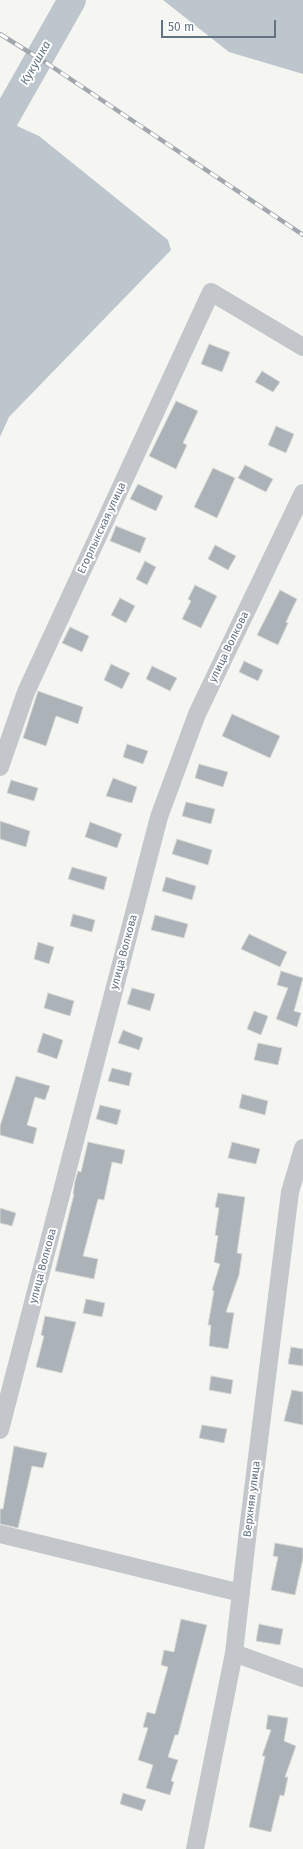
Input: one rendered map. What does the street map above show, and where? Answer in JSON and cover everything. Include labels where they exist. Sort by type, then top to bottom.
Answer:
[{"type":"street","name":"Егорлыкская улица","points":[[0,767],[26,692],[211,292],[303,347]]},
{"type":"street","name":"улица Волкова","points":[[0,1430],[159,817],[196,714],[303,493]]},
{"type":"street","name":"Верхняя улица","points":[[195,1849],[234,1653],[290,1192],[303,1148]]},
{"type":"street","points":[[0,1534],[241,1593]]},
{"type":"street","points":[[234,1653],[303,1678]]},
{"type":"shaded area","points":[[163,0],[303,0],[303,74],[229,52]]},
{"type":"shaded area","points":[[0,107],[15,125],[39,136],[168,240],[171,250],[9,417],[0,437]]},
{"type":"building","points":[[209,344],[230,352],[222,372],[201,364]]},
{"type":"building","points":[[262,371],[280,382],[273,392],[255,382]]},
{"type":"building","points":[[176,401],[198,411],[183,443],[187,445],[176,469],[149,456]]},
{"type":"building","points":[[276,426],[294,434],[286,453],[268,445]]},
{"type":"building","points":[[245,465],[273,479],[266,492],[238,478]]},
{"type":"building","points":[[213,468],[235,478],[217,518],[194,507]]},
{"type":"building","points":[[138,484],[163,496],[156,511],[130,499]]},
{"type":"building","points":[[116,526],[146,538],[140,553],[110,541]]},
{"type":"building","points":[[215,545],[236,556],[228,570],[208,559]]},
{"type":"building","points":[[145,561],[156,567],[147,585],[136,579]]},
{"type":"building","points":[[195,585],[217,596],[201,628],[182,619],[191,601],[188,599]]},
{"type":"building","points":[[280,590],[297,599],[286,622],[288,623],[278,645],[257,635]]},
{"type":"building","points":[[120,598],[135,606],[126,623],[111,615]]},
{"type":"building","points":[[70,627],[89,636],[82,652],[62,643]]},
{"type":"building","points":[[244,661],[263,670],[258,681],[239,672]]},
{"type":"building","points":[[111,664],[130,673],[122,689],[104,680]]},
{"type":"building","points":[[152,666],[177,678],[170,691],[146,679]]},
{"type":"building","points":[[38,691],[83,707],[78,724],[56,716],[46,746],[23,738]]},
{"type":"building","points":[[232,714],[280,736],[270,758],[222,736]]},
{"type":"building","points":[[127,744],[148,751],[143,764],[123,757]]},
{"type":"building","points":[[199,764],[228,772],[223,787],[195,778]]},
{"type":"building","points":[[113,778],[137,787],[132,803],[106,796]]},
{"type":"building","points":[[11,780],[38,788],[34,801],[7,793]]},
{"type":"building","points":[[186,802],[215,809],[211,824],[182,816]]},
{"type":"building","points":[[0,821],[30,831],[26,847],[0,839]]},
{"type":"building","points":[[90,822],[122,834],[117,848],[85,837]]},
{"type":"building","points":[[177,839],[212,850],[208,865],[172,854]]},
{"type":"building","points":[[72,867],[107,877],[104,890],[68,879]]},
{"type":"building","points":[[166,877],[196,886],[192,900],[162,891]]},
{"type":"building","points":[[73,914],[95,920],[92,932],[70,926]]},
{"type":"building","points":[[155,915],[188,924],[184,938],[151,930]]},
{"type":"building","points":[[249,934],[287,952],[280,967],[241,949]]},
{"type":"building","points":[[38,942],[54,947],[49,964],[34,959]]},
{"type":"building","points":[[281,971],[303,978],[294,1011],[301,1013],[297,1027],[276,1019],[288,988],[277,985]]},
{"type":"building","points":[[132,988],[155,994],[150,1011],[127,1004]]},
{"type":"building","points":[[48,993],[74,1001],[70,1016],[44,1008]]},
{"type":"building","points":[[254,1011],[268,1016],[261,1035],[247,1029]]},
{"type":"building","points":[[123,1030],[143,1038],[139,1050],[118,1043]]},
{"type":"building","points":[[43,1033],[63,1040],[57,1059],[37,1052]]},
{"type":"building","points":[[258,1043],[282,1048],[278,1065],[254,1060]]},
{"type":"building","points":[[112,1068],[132,1073],[129,1086],[108,1081]]},
{"type":"building","points":[[16,1076],[50,1086],[45,1100],[35,1097],[27,1125],[37,1128],[33,1144],[0,1135],[0,1126]]},
{"type":"building","points":[[242,1094],[268,1101],[265,1115],[239,1108]]},
{"type":"building","points":[[100,1105],[121,1110],[117,1125],[96,1119]]},
{"type":"building","points":[[88,1142],[125,1150],[122,1164],[112,1162],[104,1200],[98,1199],[83,1256],[98,1259],[94,1279],[55,1271],[74,1194],[75,1181],[78,1171],[81,1172]]},
{"type":"building","points":[[232,1142],[260,1149],[256,1164],[228,1158]]},
{"type":"building","points":[[218,1193],[245,1197],[237,1253],[242,1254],[239,1275],[226,1312],[234,1313],[228,1349],[209,1346],[211,1325],[208,1325],[214,1291],[212,1290],[220,1264],[214,1262],[218,1236],[215,1235],[219,1208],[215,1207]]},
{"type":"building","points":[[0,1208],[16,1213],[12,1226],[0,1223]]},
{"type":"building","points":[[86,1299],[105,1303],[102,1317],[83,1313]]},
{"type":"building","points":[[45,1316],[76,1322],[62,1373],[36,1367],[44,1336],[41,1335]]},
{"type":"building","points":[[291,1347],[303,1349],[303,1366],[288,1364]]},
{"type":"building","points":[[211,1376],[233,1380],[231,1394],[209,1390]]},
{"type":"building","points":[[292,1390],[303,1392],[303,1425],[284,1421]]},
{"type":"building","points":[[202,1425],[227,1429],[224,1443],[199,1438]]},
{"type":"building","points":[[14,1446],[47,1453],[43,1468],[32,1466],[18,1528],[0,1524],[0,1509],[3,1509]]},
{"type":"building","points":[[275,1543],[303,1548],[303,1558],[295,1595],[271,1590],[278,1557],[273,1556]]},
{"type":"building","points":[[181,1619],[207,1625],[178,1735],[175,1735],[168,1757],[178,1760],[171,1781],[174,1782],[170,1795],[146,1788],[153,1765],[138,1760],[148,1728],[143,1727],[147,1712],[155,1714],[168,1667],[161,1665],[164,1650],[174,1652]]},
{"type":"building","points":[[259,1624],[283,1629],[280,1645],[256,1641]]},
{"type":"building","points":[[268,1715],[288,1718],[284,1741],[296,1746],[285,1777],[288,1777],[284,1796],[280,1795],[271,1832],[249,1827],[265,1756],[262,1756],[271,1730],[266,1729]]},
{"type":"building","points":[[123,1793],[146,1800],[142,1811],[120,1804]]},
{"type":"waterway","name":"Кукушка","points":[[0,127],[72,0]]},
{"type":"railway","points":[[0,34],[48,64],[303,235]]}]
